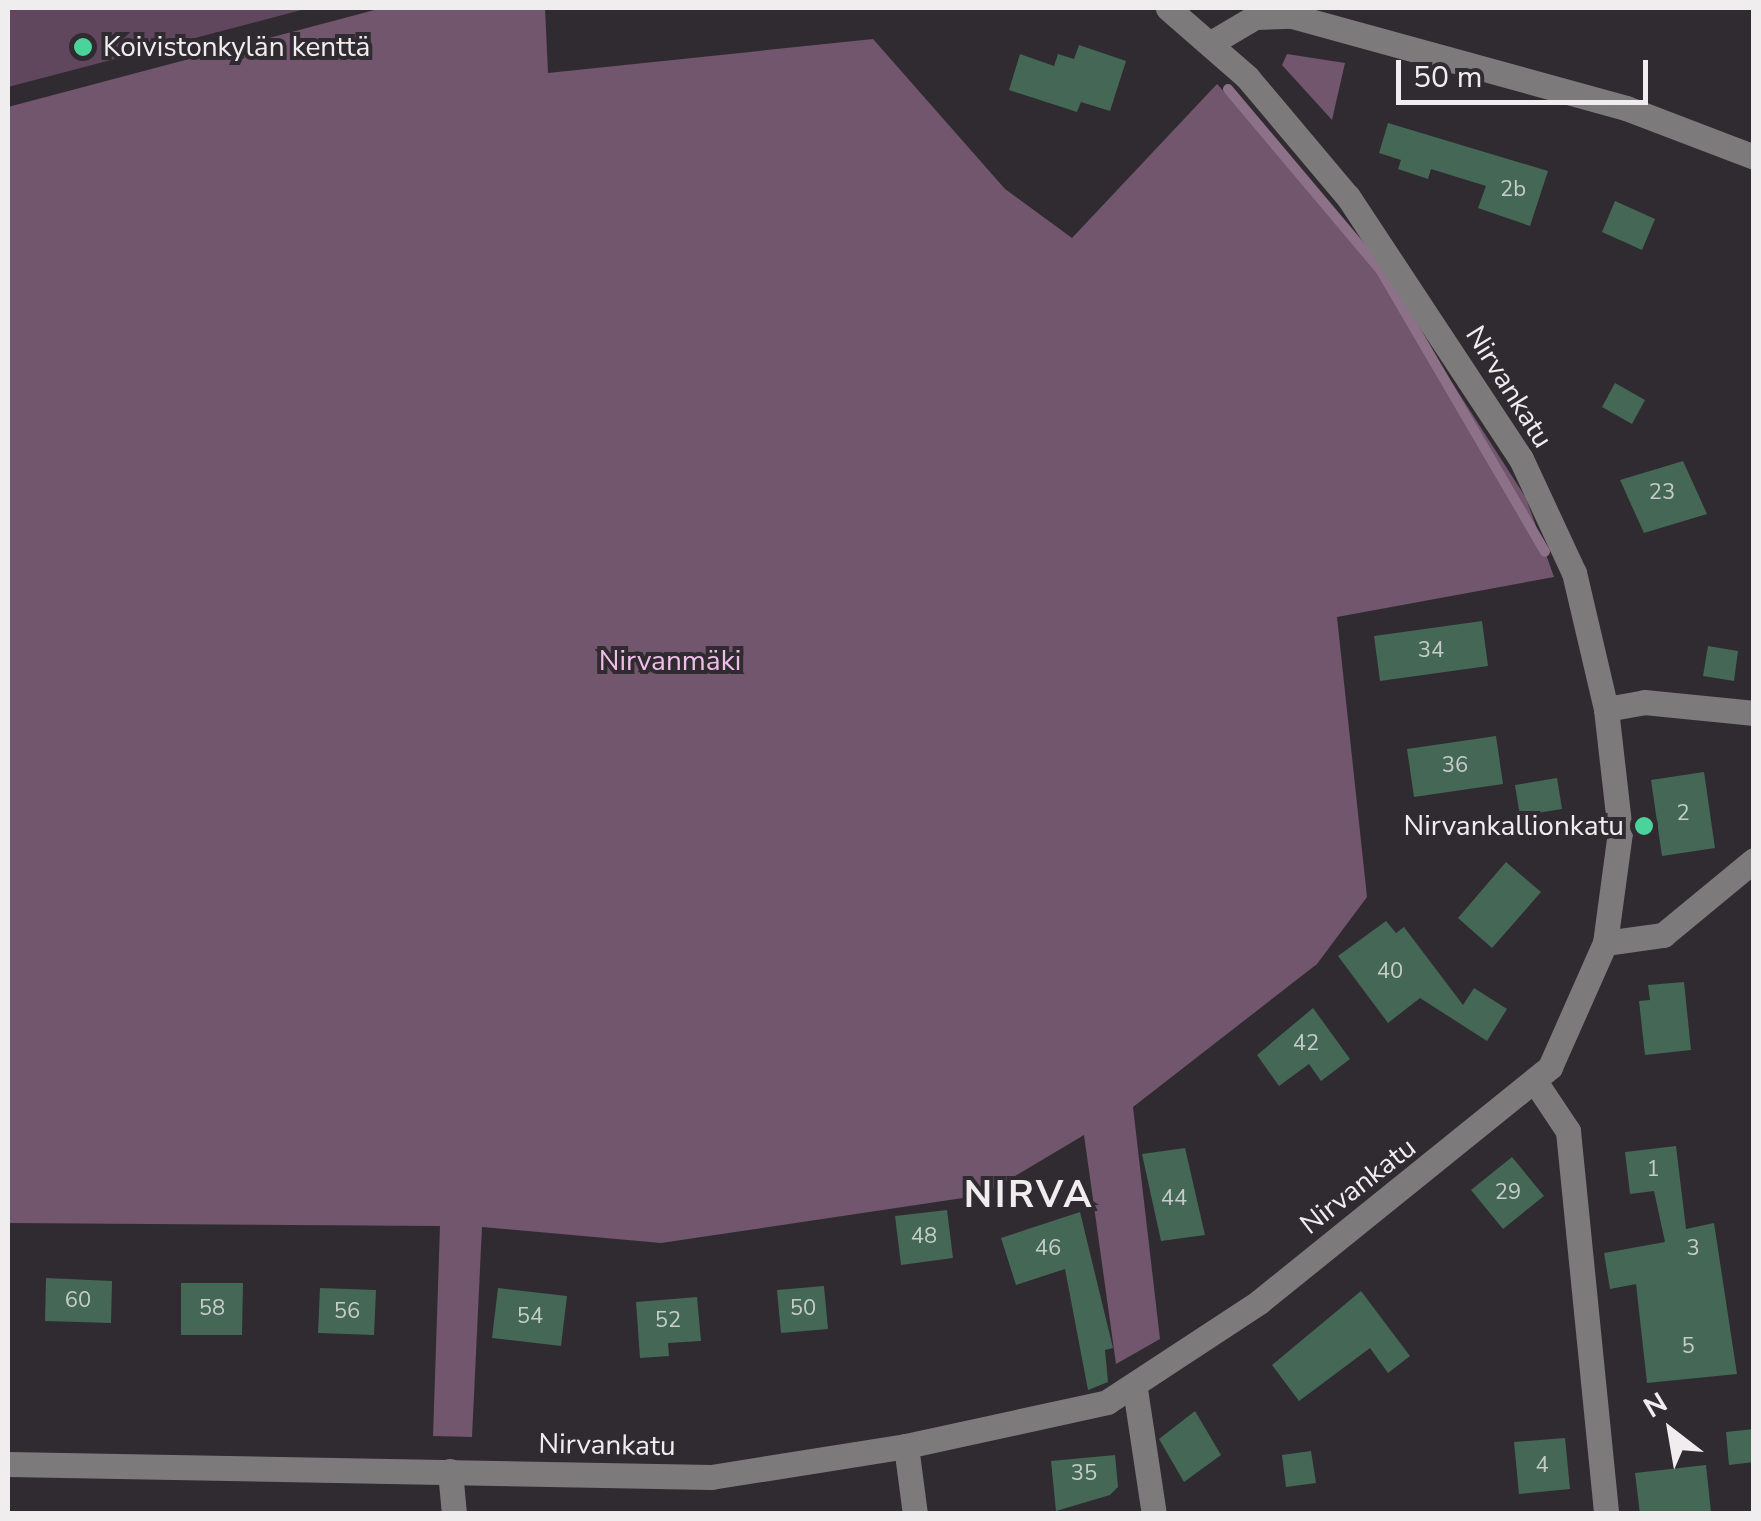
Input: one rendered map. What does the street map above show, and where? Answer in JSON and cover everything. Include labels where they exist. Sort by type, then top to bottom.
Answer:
[{"type":"street","name":"Nirvankatu","points":[[8,1464],[711,1477],[906,1446],[1134,1390],[1536,1082],[1568,1040],[1605,943],[1620,832],[1606,708],[1574,573],[1520,459],[1348,196],[1211,43],[1168,8]]},
{"type":"street","points":[[1211,43],[1255,17],[1292,16],[1626,108],[1754,157]]},
{"type":"street","points":[[1606,708],[1644,702],[1754,712]]},
{"type":"street","points":[[1605,943],[1663,935],[1754,860]]},
{"type":"street","points":[[1536,1082],[1568,1130],[1606,1514]]},
{"type":"street","points":[[1134,1390],[1154,1514]]},
{"type":"street","points":[[906,1446],[915,1514]]},
{"type":"street","points":[[450,1471],[454,1514]]},
{"type":"shaded area","name":"Koivistonkylän kenttä","points":[[8,8],[309,8],[8,87]]},
{"type":"green space","name":"Nirvanmäki","points":[[382,8],[545,8],[548,73],[873,39],[1005,189],[1072,238],[1217,84],[1365,247],[1526,498],[1554,577],[1337,617],[1367,897],[1317,964],[1133,1107],[1160,1339],[1116,1364],[1084,1135],[983,1195],[661,1243],[482,1227],[472,1437],[433,1436],[440,1226],[8,1223],[8,107]]},
{"type":"green space","points":[[1287,54],[1345,63],[1332,120],[1282,65]]},
{"type":"building","points":[[1079,45],[1126,61],[1110,111],[1081,102],[1077,112],[1009,90],[1020,54],[1054,66],[1058,54],[1074,59]]},
{"type":"building","points":[[1388,123],[1548,171],[1530,226],[1478,208],[1486,186],[1431,169],[1428,179],[1398,169],[1401,160],[1379,153]]},
{"type":"building","points":[[1615,201],[1655,219],[1642,250],[1602,232]]},
{"type":"building","points":[[1615,383],[1645,400],[1632,424],[1602,407]]},
{"type":"building","points":[[1683,461],[1707,514],[1644,533],[1620,480]]},
{"type":"building","points":[[1482,621],[1488,666],[1380,681],[1374,636]]},
{"type":"building","points":[[1708,646],[1738,651],[1734,681],[1703,676]]},
{"type":"building","points":[[1496,736],[1503,784],[1414,797],[1407,749]]},
{"type":"building","points":[[1704,772],[1715,848],[1662,856],[1651,780]]},
{"type":"building","points":[[1557,778],[1562,809],[1520,816],[1515,785]]},
{"type":"building","points":[[1506,862],[1541,892],[1492,948],[1458,918]]},
{"type":"building","points":[[1386,921],[1396,933],[1404,927],[1463,1005],[1474,988],[1507,1009],[1487,1041],[1420,998],[1388,1023],[1338,956]]},
{"type":"building","points":[[1684,982],[1691,1050],[1645,1055],[1639,1001],[1650,1000],[1648,985]]},
{"type":"building","points":[[1313,1008],[1350,1059],[1321,1081],[1309,1064],[1279,1086],[1257,1055]]},
{"type":"building","points":[[1676,1146],[1686,1229],[1714,1223],[1737,1374],[1647,1383],[1636,1284],[1610,1289],[1604,1253],[1665,1242],[1654,1191],[1630,1194],[1625,1152]]},
{"type":"building","points":[[1185,1148],[1205,1235],[1161,1241],[1142,1154]]},
{"type":"building","points":[[1512,1157],[1544,1196],[1503,1229],[1471,1190]]},
{"type":"building","points":[[947,1210],[953,1258],[901,1265],[895,1216]]},
{"type":"building","points":[[1080,1212],[1113,1348],[1105,1350],[1108,1382],[1088,1390],[1065,1269],[1016,1285],[1001,1238]]},
{"type":"building","points":[[46,1278],[112,1281],[111,1323],[45,1321]]},
{"type":"building","points":[[181,1283],[243,1283],[242,1335],[181,1335]]},
{"type":"building","points":[[824,1286],[828,1329],[781,1333],[777,1290]]},
{"type":"building","points":[[320,1288],[376,1290],[374,1335],[318,1333]]},
{"type":"building","points":[[498,1288],[567,1296],[561,1346],[492,1338]]},
{"type":"building","points":[[1361,1291],[1410,1356],[1388,1373],[1370,1348],[1299,1401],[1272,1365]]},
{"type":"building","points":[[697,1297],[701,1341],[668,1343],[669,1356],[640,1358],[636,1302]]},
{"type":"building","points":[[1195,1411],[1221,1455],[1184,1482],[1159,1439]]},
{"type":"building","points":[[1754,1429],[1754,1462],[1729,1465],[1726,1432]]},
{"type":"building","points":[[1565,1438],[1570,1489],[1519,1494],[1514,1442]]},
{"type":"building","points":[[1311,1451],[1316,1483],[1286,1487],[1282,1455]]},
{"type":"building","points":[[1115,1455],[1118,1487],[1110,1495],[1056,1511],[1051,1461]]},
{"type":"building","points":[[1706,1465],[1711,1512],[1640,1514],[1635,1473]]},
{"type":"waterway","points":[[1228,89],[1381,271],[1545,552]]},
{"type":"place","name":"Koivistonkylän kenttä","points":[[83,47]]},
{"type":"place","name":"Nirvankallionkatu","points":[[1644,826]]},
{"type":"district","name":"NIRVA","points":[[1029,1195]]}]
